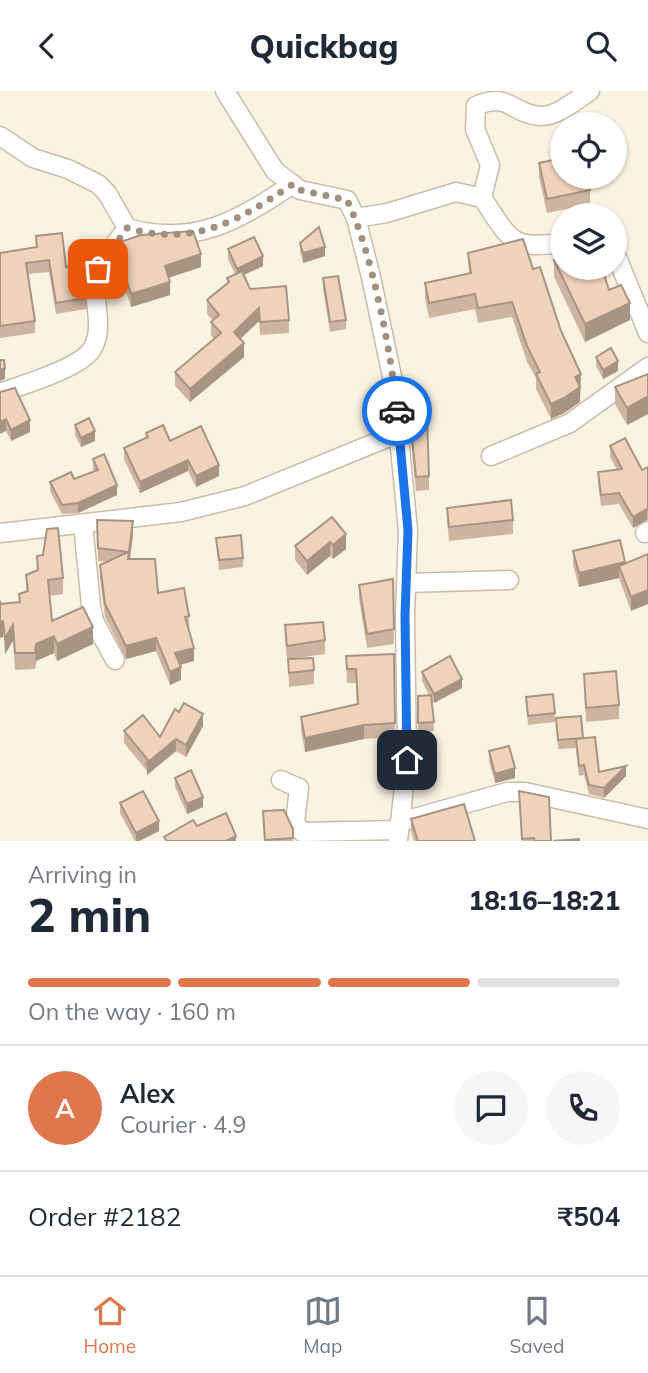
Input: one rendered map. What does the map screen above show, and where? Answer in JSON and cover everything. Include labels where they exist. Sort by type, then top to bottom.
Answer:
[{"type":"street","points":[[225,91],[275,171],[300,190],[347,200],[356,218],[394,386],[408,530],[407,747],[399,831]]},
{"type":"street","points":[[482,198],[490,165],[475,129],[476,106],[488,96],[498,95],[542,116],[551,115],[590,91]]},
{"type":"street","points":[[0,136],[33,158],[68,169],[97,184],[107,193],[127,228],[147,234],[196,234],[244,217],[293,184]]},
{"type":"street","points":[[356,218],[387,213],[456,193],[482,198],[510,238],[518,244],[530,247],[550,244]]},
{"type":"street","points":[[0,393],[79,362],[92,349],[98,331],[95,295],[98,269],[127,228]]},
{"type":"street","points":[[626,280],[648,334]]},
{"type":"street","points":[[491,456],[570,423],[648,367]]},
{"type":"street","points":[[0,533],[181,512],[245,496],[399,433]]},
{"type":"street","points":[[83,524],[90,606],[94,621],[115,660]]},
{"type":"street","points":[[406,583],[509,580]]},
{"type":"street","points":[[281,780],[299,788],[295,823],[302,832],[399,831],[507,792],[525,792],[648,819]]},
{"type":"building","points":[[550,161],[550,189],[590,190],[547,199],[539,163]]},
{"type":"building","points":[[319,227],[325,247],[303,253],[300,243]]},
{"type":"building","points":[[193,231],[201,254],[165,266],[170,282],[131,294],[116,248],[120,242],[141,235]]},
{"type":"building","points":[[62,233],[66,267],[71,266],[73,279],[84,277],[86,298],[56,303],[49,260],[26,263],[35,321],[0,326],[0,253],[37,247],[36,236]]},
{"type":"building","points":[[254,237],[263,256],[237,269],[228,249]]},
{"type":"building","points":[[523,239],[533,269],[540,267],[561,331],[581,374],[575,377],[580,387],[551,404],[536,374],[540,372],[527,346],[512,302],[478,308],[475,294],[429,303],[425,283],[471,273],[468,253]]},
{"type":"building","points":[[242,271],[250,289],[286,286],[289,320],[260,322],[259,308],[234,332],[244,343],[190,389],[175,372],[221,333],[211,322],[219,315],[207,300],[229,282],[227,278]]},
{"type":"building","points":[[338,276],[346,320],[330,322],[323,278]]},
{"type":"building","points":[[564,280],[606,280],[609,290],[621,285],[630,303],[585,324]]},
{"type":"building","points":[[611,348],[618,361],[603,370],[596,357]]},
{"type":"building","points":[[0,360],[4,360],[5,368],[0,370]]},
{"type":"building","points":[[648,374],[648,396],[627,408],[615,387]]},
{"type":"building","points":[[15,388],[30,420],[11,430],[6,419],[0,422],[0,392]]},
{"type":"building","points":[[427,416],[429,476],[416,477],[410,417]]},
{"type":"building","points":[[89,418],[95,431],[81,438],[75,425]]},
{"type":"building","points":[[163,425],[170,441],[201,426],[219,465],[196,476],[188,460],[140,482],[124,448],[148,437],[146,433]]},
{"type":"building","points":[[625,438],[642,470],[648,467],[648,510],[633,517],[619,493],[601,495],[598,472],[622,469],[610,446]]},
{"type":"building","points":[[104,454],[117,485],[78,503],[62,505],[50,482],[71,472],[74,479],[98,470],[93,459]]},
{"type":"building","points":[[511,500],[513,520],[449,527],[447,508]]},
{"type":"building","points":[[332,517],[346,534],[333,545],[330,542],[307,561],[295,546]]},
{"type":"building","points":[[97,520],[133,521],[128,559],[155,559],[158,593],[184,588],[189,616],[185,617],[194,648],[175,653],[181,667],[170,672],[156,638],[126,646],[105,604],[100,565],[128,552],[98,548]]},
{"type":"building","points":[[58,528],[63,578],[48,580],[52,621],[83,607],[93,627],[57,644],[54,636],[36,644],[35,653],[15,653],[13,625],[5,638],[3,621],[0,622],[0,601],[1,604],[20,602],[19,594],[28,591],[26,575],[38,570],[37,556],[43,555],[47,529]]},
{"type":"building","points":[[241,535],[243,558],[219,560],[216,538]]},
{"type":"building","points":[[620,540],[625,562],[579,573],[573,551]]},
{"type":"building","points":[[648,554],[648,590],[631,597],[619,566]]},
{"type":"building","points":[[393,579],[394,629],[367,634],[359,585]]},
{"type":"building","points":[[323,622],[325,640],[287,646],[285,625]]},
{"type":"building","points":[[394,654],[395,723],[364,725],[305,738],[301,717],[358,704],[356,669],[347,669],[346,656]]},
{"type":"building","points":[[450,656],[462,679],[434,694],[422,672]]},
{"type":"building","points":[[313,658],[314,670],[289,673],[288,659]]},
{"type":"building","points":[[616,671],[619,705],[586,708],[584,674]]},
{"type":"building","points":[[553,694],[555,713],[528,716],[526,697]]},
{"type":"building","points":[[431,695],[434,722],[418,723],[418,696]]},
{"type":"building","points":[[184,703],[203,714],[186,745],[176,739],[147,763],[148,760],[124,731],[143,715],[160,737],[175,709],[179,712]]},
{"type":"building","points":[[581,716],[583,738],[558,740],[556,718]]},
{"type":"building","points":[[595,737],[599,772],[626,766],[604,788],[589,785],[584,765],[579,766],[576,739]]},
{"type":"building","points":[[509,746],[515,768],[495,774],[489,751]]},
{"type":"building","points":[[191,770],[203,797],[187,804],[175,778]]},
{"type":"building","points":[[143,791],[159,821],[136,833],[120,803]]},
{"type":"building","points":[[519,791],[549,797],[551,841],[522,839]]},
{"type":"building","points":[[464,804],[475,841],[418,841],[411,819]]},
{"type":"building","points":[[284,810],[293,829],[293,838],[265,840],[263,811]]},
{"type":"building","points":[[226,813],[236,836],[226,841],[167,841],[164,837],[193,820],[197,826]]},
{"type":"way so far","points":[[98,269],[127,228],[147,234],[196,234],[244,217],[293,184],[300,190],[347,200],[356,218],[371,277],[397,411]]},
{"type":"route","points":[[397,411],[408,530],[405,616],[407,760]]}]
